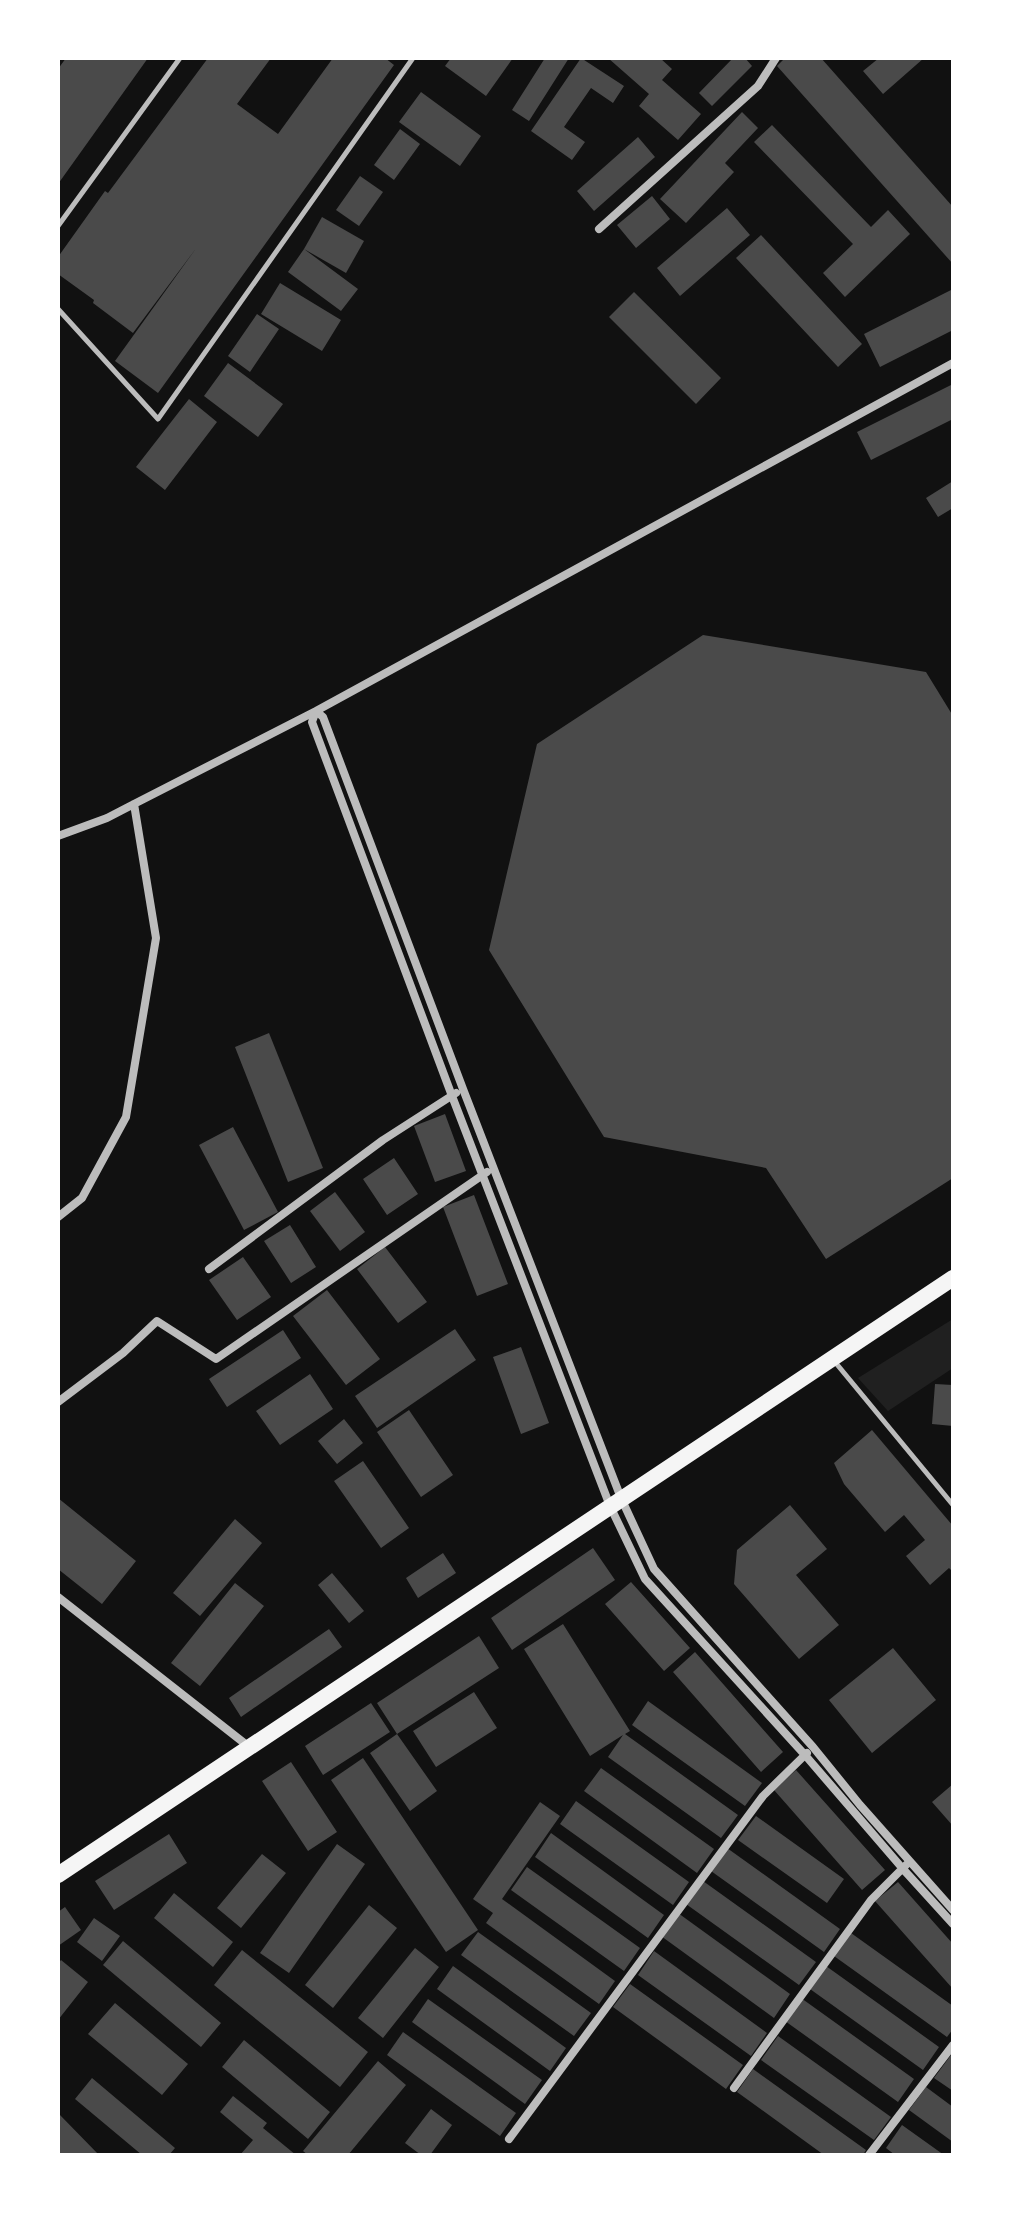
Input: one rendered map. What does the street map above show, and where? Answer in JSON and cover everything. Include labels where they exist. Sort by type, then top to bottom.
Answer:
[{"type":"main road","points":[[58,1875],[953,1278]]},
{"type":"street","points":[[599,229],[758,86],[776,58]]},
{"type":"street","points":[[58,836],[107,818],[316,711],[953,363]]},
{"type":"street","points":[[316,711],[323,717],[494,1167],[645,1579],[906,1866],[953,1910]]},
{"type":"street","points":[[316,711],[312,722],[452,1096],[616,1502],[654,1569],[813,1747],[953,1924]]},
{"type":"street","points":[[58,1217],[82,1198],[126,1117],[156,938],[134,804]]},
{"type":"street","points":[[209,1269],[383,1140],[463,1089]]},
{"type":"street","points":[[58,1402],[123,1353],[157,1321],[216,1359],[494,1167]]},
{"type":"street","points":[[58,1597],[248,1746]]},
{"type":"street","points":[[509,2139],[763,1796],[813,1747]]},
{"type":"street","points":[[734,2088],[871,1900],[906,1866]]},
{"type":"street","points":[[869,2155],[953,2045]]},
{"type":"lane","points":[[58,226],[180,58]]},
{"type":"lane","points":[[58,309],[158,419],[413,58]]},
{"type":"lane","points":[[832,1358],[953,1505]]},
{"type":"shaded area","points":[[953,1319],[953,1368],[888,1411],[858,1378]]},
{"type":"building","points":[[66,58],[148,58],[58,184],[58,69]]},
{"type":"building","points":[[208,58],[271,58],[237,104],[278,134],[333,58],[385,58],[394,65],[158,393],[115,361],[197,247],[133,333],[58,274],[58,257]]},
{"type":"building","points":[[451,58],[513,58],[486,96],[445,66]]},
{"type":"building","points":[[545,58],[569,58],[529,121],[512,110]]},
{"type":"building","points":[[581,58],[624,86],[613,103],[591,88],[564,127],[585,142],[572,160],[531,131]]},
{"type":"building","points":[[608,58],[660,58],[672,69],[662,80],[701,114],[678,140],[639,106],[649,94]]},
{"type":"building","points":[[733,58],[745,58],[752,66],[712,106],[699,93]]},
{"type":"building","points":[[785,58],[821,58],[953,207],[953,264],[777,66]]},
{"type":"building","points":[[879,58],[924,58],[883,94],[863,71]]},
{"type":"building","points":[[421,92],[481,136],[460,166],[399,122]]},
{"type":"building","points":[[742,112],[758,128],[725,163],[734,172],[686,223],[660,199]]},
{"type":"building","points":[[772,125],[871,227],[888,210],[910,234],[845,297],[823,273],[853,244],[754,142]]},
{"type":"building","points":[[400,129],[420,144],[394,180],[374,165]]},
{"type":"building","points":[[638,137],[655,157],[594,211],[577,191]]},
{"type":"building","points":[[360,176],[383,192],[359,226],[336,210]]},
{"type":"building","points":[[652,196],[670,219],[636,248],[617,225]]},
{"type":"building","points":[[727,208],[750,235],[680,296],[657,268]]},
{"type":"building","points":[[322,217],[364,241],[346,273],[304,249]]},
{"type":"building","points":[[761,235],[862,344],[838,367],[736,258]]},
{"type":"building","points":[[304,249],[358,289],[341,311],[288,272]]},
{"type":"building","points":[[280,283],[341,320],[322,351],[261,314]]},
{"type":"building","points":[[953,289],[953,330],[880,367],[864,334]]},
{"type":"building","points":[[634,292],[721,378],[696,404],[609,317]]},
{"type":"building","points":[[257,314],[279,329],[250,372],[228,356]]},
{"type":"building","points":[[228,363],[283,404],[258,437],[204,396]]},
{"type":"building","points":[[953,384],[953,419],[871,460],[857,432]]},
{"type":"building","points":[[189,399],[217,422],[165,490],[136,467]]},
{"type":"building","points":[[953,481],[953,508],[938,517],[926,498]]},
{"type":"building","points":[[703,635],[926,672],[953,716],[953,1178],[826,1259],[766,1168],[604,1137],[489,950],[537,744]]},
{"type":"building","points":[[269,1033],[323,1168],[288,1182],[235,1047]]},
{"type":"building","points":[[445,1114],[466,1171],[435,1182],[414,1126]]},
{"type":"building","points":[[233,1127],[278,1212],[244,1230],[199,1145]]},
{"type":"building","points":[[394,1158],[418,1194],[387,1215],[363,1179]]},
{"type":"building","points":[[335,1192],[365,1232],[340,1251],[310,1211]]},
{"type":"building","points":[[474,1195],[508,1284],[477,1296],[443,1207]]},
{"type":"building","points":[[290,1225],[316,1267],[291,1283],[264,1241]]},
{"type":"building","points":[[385,1247],[427,1302],[398,1323],[357,1269]]},
{"type":"building","points":[[243,1257],[271,1297],[237,1320],[209,1280]]},
{"type":"building","points":[[327,1290],[380,1359],[346,1385],[293,1316]]},
{"type":"building","points":[[455,1329],[476,1360],[377,1428],[355,1396]]},
{"type":"building","points":[[283,1330],[301,1358],[227,1407],[209,1379]]},
{"type":"building","points":[[521,1347],[549,1423],[521,1434],[493,1357]]},
{"type":"building","points":[[310,1374],[333,1409],[280,1445],[256,1411]]},
{"type":"building","points":[[935,1384],[953,1385],[953,1426],[932,1424]]},
{"type":"building","points":[[409,1410],[453,1475],[421,1497],[377,1432]]},
{"type":"building","points":[[344,1419],[363,1443],[337,1464],[318,1441]]},
{"type":"building","points":[[872,1430],[953,1526],[953,1572],[949,1568],[930,1585],[906,1556],[925,1540],[904,1515],[885,1532],[844,1484],[834,1463]]},
{"type":"building","points":[[363,1461],[409,1528],[381,1548],[334,1481]]},
{"type":"building","points":[[58,1498],[136,1561],[102,1604],[58,1569]]},
{"type":"building","points":[[790,1505],[827,1549],[796,1575],[839,1625],[799,1659],[734,1584],[737,1550]]},
{"type":"building","points":[[235,1519],[262,1543],[200,1616],[173,1593]]},
{"type":"building","points":[[593,1548],[615,1580],[512,1650],[491,1618]]},
{"type":"building","points":[[443,1553],[456,1573],[418,1598],[406,1578]]},
{"type":"building","points":[[332,1573],[364,1611],[349,1623],[318,1585]]},
{"type":"building","points":[[631,1582],[690,1648],[664,1671],[605,1604]]},
{"type":"building","points":[[235,1583],[264,1606],[200,1686],[171,1663]]},
{"type":"building","points":[[563,1624],[630,1731],[625,1734],[738,1815],[721,1838],[608,1757],[623,1735],[590,1756],[524,1649]]},
{"type":"building","points":[[329,1629],[342,1647],[241,1717],[229,1698]]},
{"type":"building","points":[[479,1636],[499,1668],[397,1734],[377,1703]]},
{"type":"building","points":[[893,1648],[936,1700],[872,1753],[829,1700]]},
{"type":"building","points":[[695,1652],[783,1752],[761,1772],[673,1672]]},
{"type":"building","points":[[474,1692],[497,1728],[436,1767],[413,1731]]},
{"type":"building","points":[[648,1701],[762,1783],[745,1806],[632,1725]]},
{"type":"building","points":[[371,1703],[390,1732],[323,1775],[305,1746]]},
{"type":"building","points":[[397,1734],[437,1791],[410,1811],[370,1753]]},
{"type":"building","points":[[363,1758],[478,1930],[446,1952],[331,1780]]},
{"type":"building","points":[[291,1762],[337,1832],[308,1851],[262,1781]]},
{"type":"building","points":[[601,1768],[714,1849],[697,1873],[584,1791]]},
{"type":"building","points":[[796,1770],[885,1870],[862,1890],[774,1790]]},
{"type":"building","points":[[953,1784],[953,1826],[932,1802]]},
{"type":"building","points":[[576,1801],[689,1882],[673,1905],[560,1824]]},
{"type":"building","points":[[540,1802],[560,1816],[502,1899],[615,1981],[599,2004],[486,1923],[493,1913],[473,1899]]},
{"type":"building","points":[[756,1816],[844,1879],[827,1903],[738,1840]]},
{"type":"building","points":[[551,1833],[664,1915],[648,1938],[535,1857]]},
{"type":"building","points":[[169,1834],[187,1863],[114,1910],[95,1881]]},
{"type":"building","points":[[337,1844],[365,1864],[289,1973],[260,1953]]},
{"type":"building","points":[[727,1848],[840,1929],[824,1952],[711,1871]]},
{"type":"building","points":[[262,1854],[286,1873],[241,1928],[217,1908]]},
{"type":"building","points":[[527,1867],[640,1948],[624,1971],[511,1890]]},
{"type":"building","points":[[703,1881],[816,1962],[799,1985],[686,1904]]},
{"type":"building","points":[[898,1882],[953,1944],[953,1989],[875,1901]]},
{"type":"building","points":[[174,1893],[233,1942],[213,1967],[154,1918]]},
{"type":"building","points":[[369,1905],[397,1928],[333,2008],[305,1985]]},
{"type":"building","points":[[65,1907],[81,1930],[58,1946],[58,1912]]},
{"type":"building","points":[[678,1913],[790,1994],[774,2018],[661,1936]]},
{"type":"building","points":[[94,1918],[120,1936],[102,1961],[77,1942]]},
{"type":"building","points":[[478,1932],[591,2013],[574,2036],[461,1955]]},
{"type":"building","points":[[851,1933],[953,2006],[953,2029],[947,2037],[834,1956]]},
{"type":"building","points":[[123,1941],[221,2023],[201,2047],[103,1965]]},
{"type":"building","points":[[415,1948],[439,1967],[383,2038],[358,2018]]},
{"type":"building","points":[[242,1950],[368,2052],[340,2087],[214,1985]]},
{"type":"building","points":[[654,1951],[767,2033],[751,2056],[638,1975]]},
{"type":"building","points":[[61,1960],[88,1982],[58,2020],[58,1964]]},
{"type":"building","points":[[453,1966],[566,2048],[550,2071],[437,1989]]},
{"type":"building","points":[[826,1966],[939,2047],[923,2070],[810,1989]]},
{"type":"building","points":[[630,1984],[743,2065],[726,2089],[613,2007]]},
{"type":"building","points":[[801,1998],[914,2079],[898,2102],[785,2021]]},
{"type":"building","points":[[428,1999],[542,2080],[525,2104],[412,2022]]},
{"type":"building","points":[[115,2003],[188,2064],[162,2095],[88,2034]]},
{"type":"building","points":[[403,2032],[516,2113],[500,2136],[387,2055]]},
{"type":"building","points":[[778,2036],[891,2117],[874,2140],[761,2060]]},
{"type":"building","points":[[244,2040],[330,2112],[308,2139],[222,2067]]},
{"type":"building","points":[[953,2056],[953,2091],[934,2078]]},
{"type":"building","points":[[378,2061],[406,2085],[348,2155],[308,2155],[303,2151]]},
{"type":"building","points":[[753,2069],[866,2150],[863,2155],[824,2155],[737,2092]]},
{"type":"building","points":[[92,2078],[175,2148],[169,2155],[142,2155],[75,2099]]},
{"type":"building","points":[[926,2087],[953,2107],[953,2142],[909,2110]]},
{"type":"building","points":[[233,2096],[267,2123],[263,2128],[296,2155],[240,2155],[253,2140],[220,2112]]},
{"type":"building","points":[[431,2109],[452,2125],[430,2155],[421,2155],[405,2143]]},
{"type":"building","points":[[60,2115],[99,2155],[58,2153]]},
{"type":"building","points":[[902,2125],[944,2155],[895,2155],[886,2148]]}]
